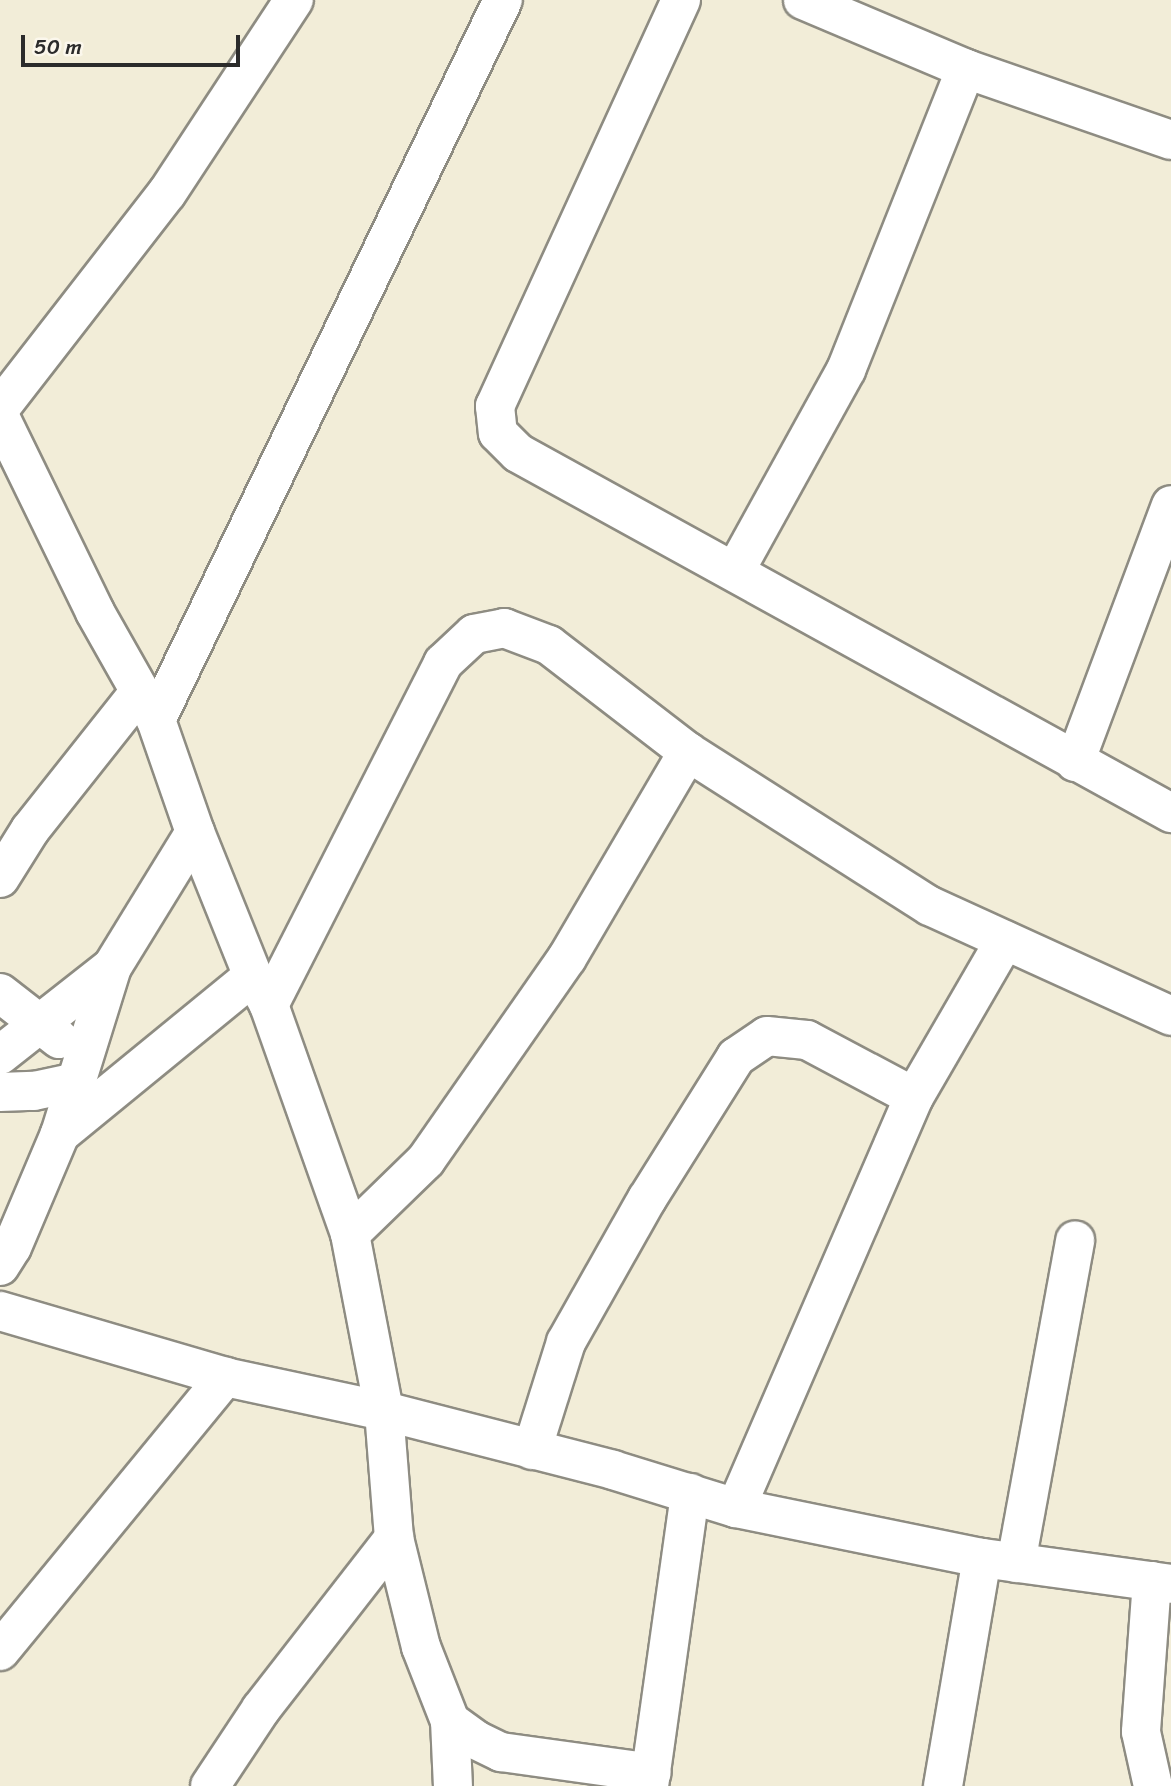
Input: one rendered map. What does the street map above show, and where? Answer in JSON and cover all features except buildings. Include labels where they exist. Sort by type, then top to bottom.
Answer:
[{"type":"street","points":[[0,408],[167,193],[294,0]]},
{"type":"street","points":[[0,877],[30,830],[148,706],[503,0]]},
{"type":"street","points":[[681,0],[495,406],[498,433],[518,453],[1171,813]]},
{"type":"street","points":[[803,0],[966,69],[1171,140]]},
{"type":"street","points":[[735,571],[846,370],[966,69]]},
{"type":"street","points":[[0,417],[96,612],[148,706],[195,832],[261,991],[350,1234],[384,1411],[394,1538],[421,1647],[450,1721],[453,1786]]},
{"type":"street","points":[[1075,762],[1171,505]]},
{"type":"street","points":[[60,1134],[261,991],[443,663],[474,634],[504,628],[549,645],[688,752],[930,906],[1171,1016]]},
{"type":"street","points":[[350,1234],[434,1149],[568,958],[688,752]]},
{"type":"street","points":[[0,1266],[12,1247],[60,1134],[113,967],[195,832]]},
{"type":"street","points":[[736,1508],[914,1097],[1005,940]]},
{"type":"street","points":[[0,1055],[113,967]]},
{"type":"street","points":[[0,993],[40,1024],[80,1070]]},
{"type":"street","points":[[532,1450],[566,1342],[647,1199],[736,1058],[767,1036],[807,1040],[914,1097]]},
{"type":"street","points":[[0,1092],[34,1091],[80,1070]]},
{"type":"street","points":[[943,1786],[1075,1240]]},
{"type":"street","points":[[0,1311],[225,1377],[384,1411],[690,1493],[736,1508],[999,1560],[1162,1582],[1141,1732],[1153,1786]]},
{"type":"street","points":[[1,1648],[225,1377]]},
{"type":"street","points":[[450,1721],[476,1741],[501,1752],[651,1779],[690,1493]]},
{"type":"street","points":[[210,1786],[261,1709],[394,1538]]}]
